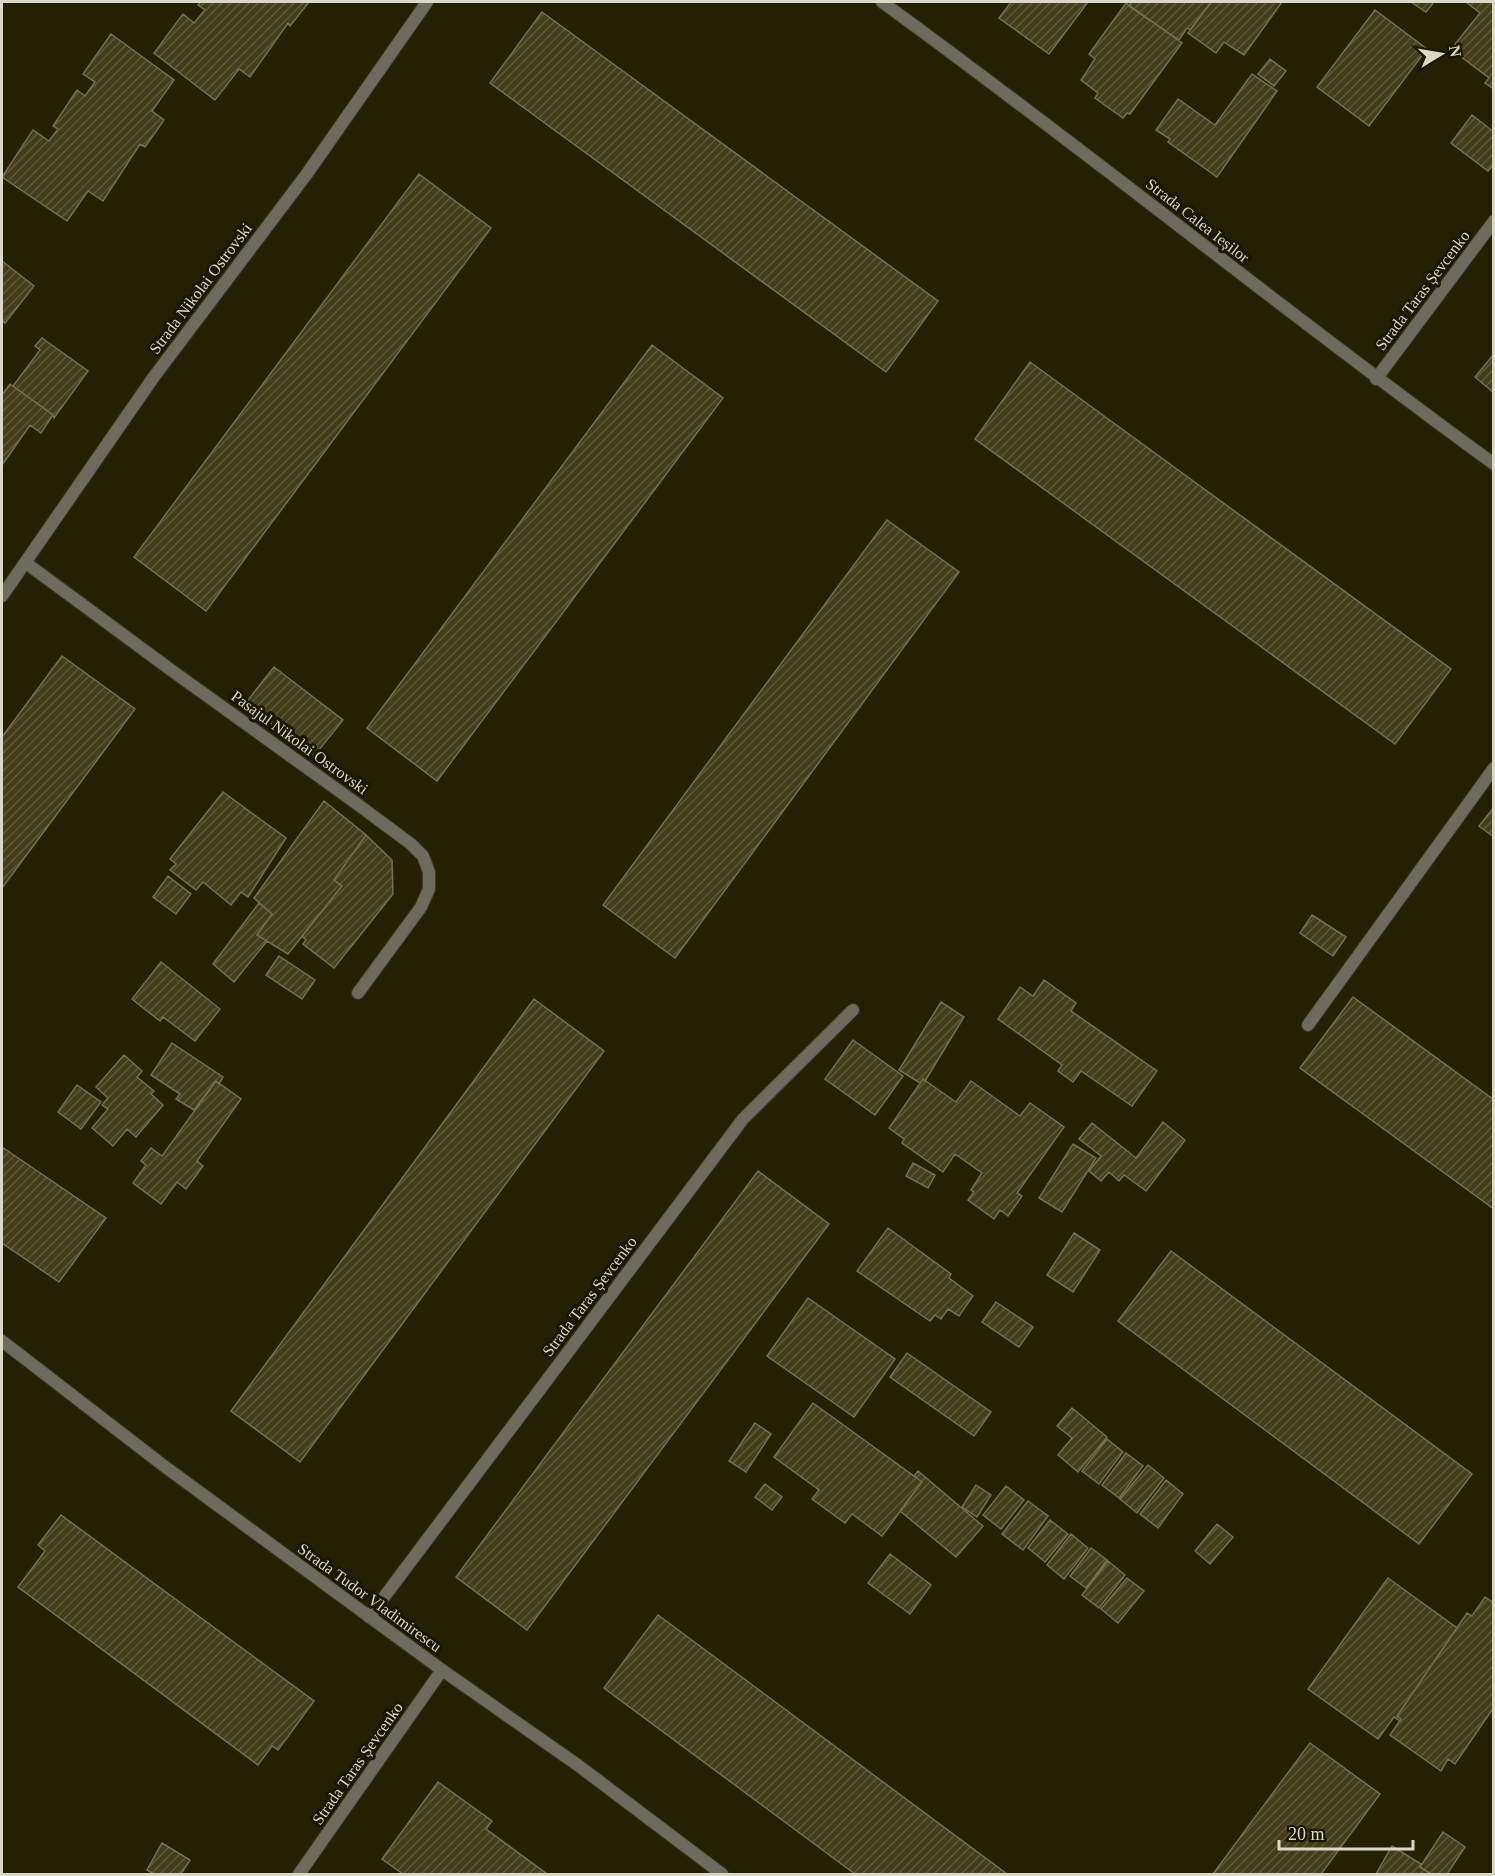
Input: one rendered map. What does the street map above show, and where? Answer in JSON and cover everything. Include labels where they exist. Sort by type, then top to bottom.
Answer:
[{"type":"street","name":"Strada Nikolai Ostrovski","points":[[2,596],[153,378],[306,175],[427,2]]},
{"type":"street","name":"Strada Calea Ieșilor","points":[[882,2],[981,74],[1376,379],[1494,464]]},
{"type":"street","name":"Strada Taras Șevcenko","points":[[1376,379],[1494,221]]},
{"type":"street","name":"Pasajul Nikolai Ostrovski","points":[[26,563],[394,831],[423,856],[429,872],[429,890],[421,907],[358,993]]},
{"type":"street","points":[[1308,1025],[1494,768]]},
{"type":"street","name":"Strada Taras Șevcenko","points":[[369,1617],[743,1119],[853,1010]]},
{"type":"street","name":"Strada Tudor Vladimirescu","points":[[2,1341],[164,1466],[442,1670],[579,1766],[722,1875]]},
{"type":"street","name":"Strada Taras Șevcenko","points":[[299,1875],[442,1670]]},
{"type":"building","points":[[201,2],[309,2],[290,26],[288,23],[250,77],[239,69],[215,100],[154,53],[183,14],[194,23],[205,10],[198,5]]},
{"type":"building","points":[[1011,2],[1088,2],[1049,54],[999,18]]},
{"type":"building","points":[[1132,2],[1211,2],[1190,30],[1187,28],[1179,40],[1129,6]]},
{"type":"building","points":[[1211,2],[1282,2],[1244,55],[1224,42],[1216,53],[1188,33]]},
{"type":"building","points":[[1411,2],[1434,2],[1426,12]]},
{"type":"building","points":[[1466,2],[1494,2],[1494,89],[1485,83],[1489,78],[1451,49],[1480,13]]},
{"type":"building","points":[[1126,3],[1182,43],[1130,114],[1127,113],[1123,118],[1095,98],[1098,93],[1081,80],[1095,59],[1089,54]]},
{"type":"building","points":[[1375,10],[1427,49],[1369,126],[1317,87]]},
{"type":"building","points":[[542,12],[938,301],[886,372],[490,83]]},
{"type":"building","points":[[111,34],[174,80],[152,111],[164,120],[145,147],[140,144],[103,201],[88,191],[67,221],[2,177],[33,130],[49,141],[58,129],[53,126],[77,90],[85,96],[95,82],[83,74]]},
{"type":"building","points":[[1270,59],[1286,71],[1274,86],[1258,74]]},
{"type":"building","points":[[1252,74],[1277,91],[1217,177],[1168,142],[1170,139],[1156,130],[1178,99],[1215,125]]},
{"type":"building","points":[[1472,115],[1494,132],[1494,164],[1488,171],[1451,143]]},
{"type":"building","points":[[419,174],[491,228],[206,611],[134,557]]},
{"type":"building","points":[[2,261],[34,286],[5,323],[2,320]]},
{"type":"building","points":[[42,338],[88,371],[54,418],[13,386],[40,350],[35,346]]},
{"type":"building","points":[[652,345],[723,398],[437,781],[367,728]]},
{"type":"building","points":[[1494,354],[1494,393],[1475,377]]},
{"type":"building","points":[[1030,362],[1451,669],[1395,744],[975,439]]},
{"type":"building","points":[[10,384],[53,415],[41,433],[30,425],[2,465],[2,395]]},
{"type":"building","points":[[887,520],[959,572],[675,958],[603,905]]},
{"type":"building","points":[[62,656],[135,709],[2,888],[2,737]]},
{"type":"building","points":[[274,667],[343,720],[314,756],[245,704]]},
{"type":"building","points":[[223,792],[286,838],[248,897],[241,892],[231,905],[203,882],[196,890],[170,870],[176,864],[170,859]]},
{"type":"building","points":[[324,801],[366,835],[334,880],[342,886],[288,954],[257,935],[272,914],[254,898]]},
{"type":"building","points":[[1494,807],[1494,837],[1479,826]]},
{"type":"building","points":[[366,835],[392,860],[393,894],[334,968],[303,944],[306,940],[302,936],[342,886],[334,880]]},
{"type":"building","points":[[168,876],[191,894],[176,914],[153,897]]},
{"type":"building","points":[[259,903],[272,914],[257,935],[267,941],[234,982],[213,964]]},
{"type":"building","points":[[1312,915],[1346,937],[1333,956],[1300,933]]},
{"type":"building","points":[[279,956],[315,980],[302,999],[266,975]]},
{"type":"building","points":[[161,962],[220,1009],[195,1041],[163,1017],[160,1021],[132,999]]},
{"type":"building","points":[[1044,980],[1076,1003],[1071,1011],[1157,1071],[1132,1106],[1081,1071],[1073,1082],[1058,1071],[1062,1065],[998,1019],[1020,987],[1033,996]]},
{"type":"building","points":[[1353,997],[1494,1100],[1494,1209],[1300,1068]]},
{"type":"building","points":[[534,999],[604,1051],[300,1462],[231,1411]]},
{"type":"building","points":[[941,1002],[964,1017],[925,1081],[923,1079],[920,1083],[899,1070]]},
{"type":"building","points":[[853,1040],[903,1076],[875,1115],[825,1079]]},
{"type":"building","points":[[172,1043],[223,1077],[219,1084],[216,1081],[194,1110],[176,1099],[180,1094],[151,1075]]},
{"type":"building","points":[[124,1055],[142,1071],[137,1077],[154,1091],[151,1094],[163,1105],[136,1137],[127,1129],[113,1146],[92,1128],[108,1109],[102,1105],[108,1098],[96,1087]]},
{"type":"building","points":[[923,1079],[956,1102],[971,1081],[1020,1116],[1030,1103],[1064,1127],[1017,1193],[1022,1196],[1008,1216],[1000,1210],[994,1219],[968,1200],[974,1192],[971,1190],[982,1173],[955,1154],[943,1172],[902,1143],[904,1139],[889,1128]]},
{"type":"building","points":[[216,1081],[241,1099],[197,1161],[203,1166],[186,1189],[177,1182],[161,1204],[133,1183],[146,1165],[141,1161],[151,1148],[162,1156]]},
{"type":"building","points":[[77,1085],[101,1102],[81,1129],[58,1112]]},
{"type":"building","points":[[1163,1122],[1185,1140],[1146,1191],[1124,1175],[1119,1181],[1109,1172],[1101,1181],[1089,1171],[1101,1156],[1079,1139],[1092,1123],[1136,1158]]},
{"type":"building","points":[[1073,1144],[1096,1158],[1062,1212],[1039,1198]]},
{"type":"building","points":[[2,1147],[106,1218],[59,1282],[2,1243]]},
{"type":"building","points":[[913,1163],[935,1175],[928,1188],[906,1176]]},
{"type":"building","points":[[758,1171],[829,1224],[527,1630],[456,1577]]},
{"type":"building","points":[[888,1228],[951,1274],[949,1278],[973,1296],[959,1316],[948,1309],[941,1319],[935,1315],[930,1321],[857,1271]]},
{"type":"building","points":[[1074,1233],[1100,1250],[1073,1292],[1047,1275]]},
{"type":"building","points":[[1171,1251],[1472,1474],[1419,1544],[1118,1321]]},
{"type":"building","points":[[808,1298],[895,1359],[854,1417],[767,1356]]},
{"type":"building","points":[[996,1302],[1033,1327],[1019,1347],[982,1322]]},
{"type":"building","points":[[907,1353],[991,1412],[974,1436],[890,1377]]},
{"type":"building","points":[[813,1403],[922,1482],[882,1536],[852,1514],[845,1523],[812,1499],[819,1490],[774,1457]]},
{"type":"building","points":[[1072,1408],[1107,1437],[1078,1472],[1058,1455],[1072,1438],[1057,1426]]},
{"type":"building","points":[[755,1423],[771,1434],[746,1472],[729,1461]]},
{"type":"building","points":[[1107,1439],[1123,1452],[1099,1484],[1082,1471]]},
{"type":"building","points":[[1126,1453],[1143,1466],[1119,1498],[1102,1485]]},
{"type":"building","points":[[1148,1465],[1164,1478],[1137,1513],[1120,1499]]},
{"type":"building","points":[[918,1471],[983,1526],[956,1557],[900,1511],[922,1482],[914,1476]]},
{"type":"building","points":[[1166,1480],[1183,1494],[1158,1528],[1140,1514]]},
{"type":"building","points":[[765,1484],[782,1497],[772,1510],[755,1497]]},
{"type":"building","points":[[976,1485],[991,1495],[977,1517],[962,1507]]},
{"type":"building","points":[[1006,1486],[1024,1500],[1001,1529],[983,1515]]},
{"type":"building","points":[[1028,1501],[1048,1516],[1023,1550],[1002,1534]]},
{"type":"building","points":[[61,1515],[314,1701],[278,1750],[272,1746],[258,1765],[18,1587],[45,1551],[38,1545]]},
{"type":"building","points":[[1050,1520],[1068,1534],[1045,1562],[1028,1548]]},
{"type":"building","points":[[1217,1524],[1233,1537],[1210,1564],[1195,1551]]},
{"type":"building","points":[[1071,1534],[1088,1548],[1064,1579],[1047,1565]]},
{"type":"building","points":[[1091,1548],[1107,1560],[1086,1588],[1070,1576]]},
{"type":"building","points":[[890,1554],[931,1585],[910,1614],[868,1583]]},
{"type":"building","points":[[1108,1561],[1125,1575],[1099,1608],[1082,1595]]},
{"type":"building","points":[[1127,1578],[1144,1591],[1118,1623],[1101,1609]]},
{"type":"building","points":[[1388,1578],[1457,1628],[1397,1716],[1401,1719],[1400,1721],[1394,1717],[1378,1739],[1308,1689]]},
{"type":"building","points":[[1485,1597],[1494,1603],[1494,1707],[1455,1764],[1448,1759],[1441,1771],[1390,1735],[1401,1719],[1397,1716],[1467,1613],[1472,1616]]},
{"type":"building","points":[[658,1615],[1007,1874],[855,1874],[604,1688]]},
{"type":"building","points":[[1310,1743],[1380,1794],[1321,1874],[1213,1874]]},
{"type":"building","points":[[438,1782],[492,1821],[486,1829],[547,1874],[403,1874],[382,1859]]},
{"type":"building","points":[[1443,1832],[1465,1847],[1447,1874],[1431,1874],[1420,1867]]},
{"type":"building","points":[[162,1843],[190,1860],[181,1874],[154,1874],[147,1870]]},
{"type":"building","points":[[1392,1846],[1421,1864],[1420,1867],[1431,1874],[1376,1874]]}]
